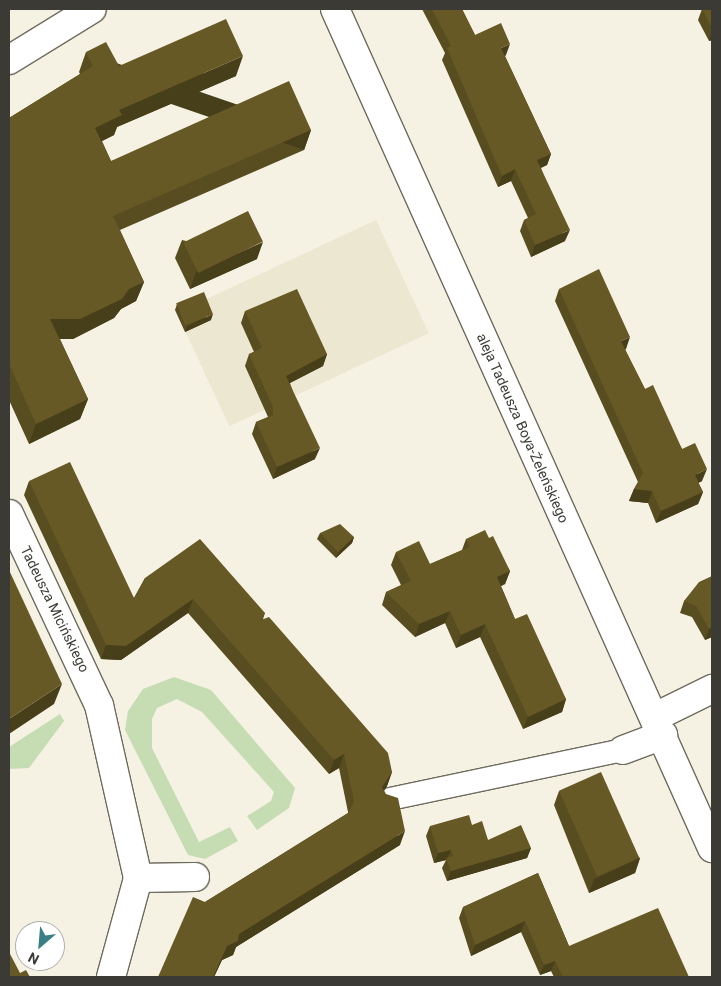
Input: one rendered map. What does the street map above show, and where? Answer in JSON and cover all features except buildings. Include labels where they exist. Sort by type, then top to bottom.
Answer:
[{"type":"street","points":[[9,60],[92,9]]},
{"type":"street","name":"aleja Tadeusza Boya-Żeleńskiego","points":[[335,9],[659,726],[712,848]]},
{"type":"street","name":"Tadeusza Micińskiego","points":[[9,514],[99,705],[138,878]]},
{"type":"street","points":[[390,799],[622,750],[712,689]]},
{"type":"street","points":[[111,977],[138,878],[195,877]]},
{"type":"shaded area","points":[[376,220],[429,333],[229,426],[177,313]]},
{"type":"green space","points":[[174,677],[211,690],[295,788],[289,808],[257,830],[247,816],[271,801],[274,792],[202,712],[177,699],[157,708],[152,719],[152,748],[199,842],[230,827],[238,841],[205,859],[188,855],[125,730],[128,711],[143,689]]},
{"type":"green space","points":[[60,714],[64,721],[29,768],[9,769],[9,747]]}]
